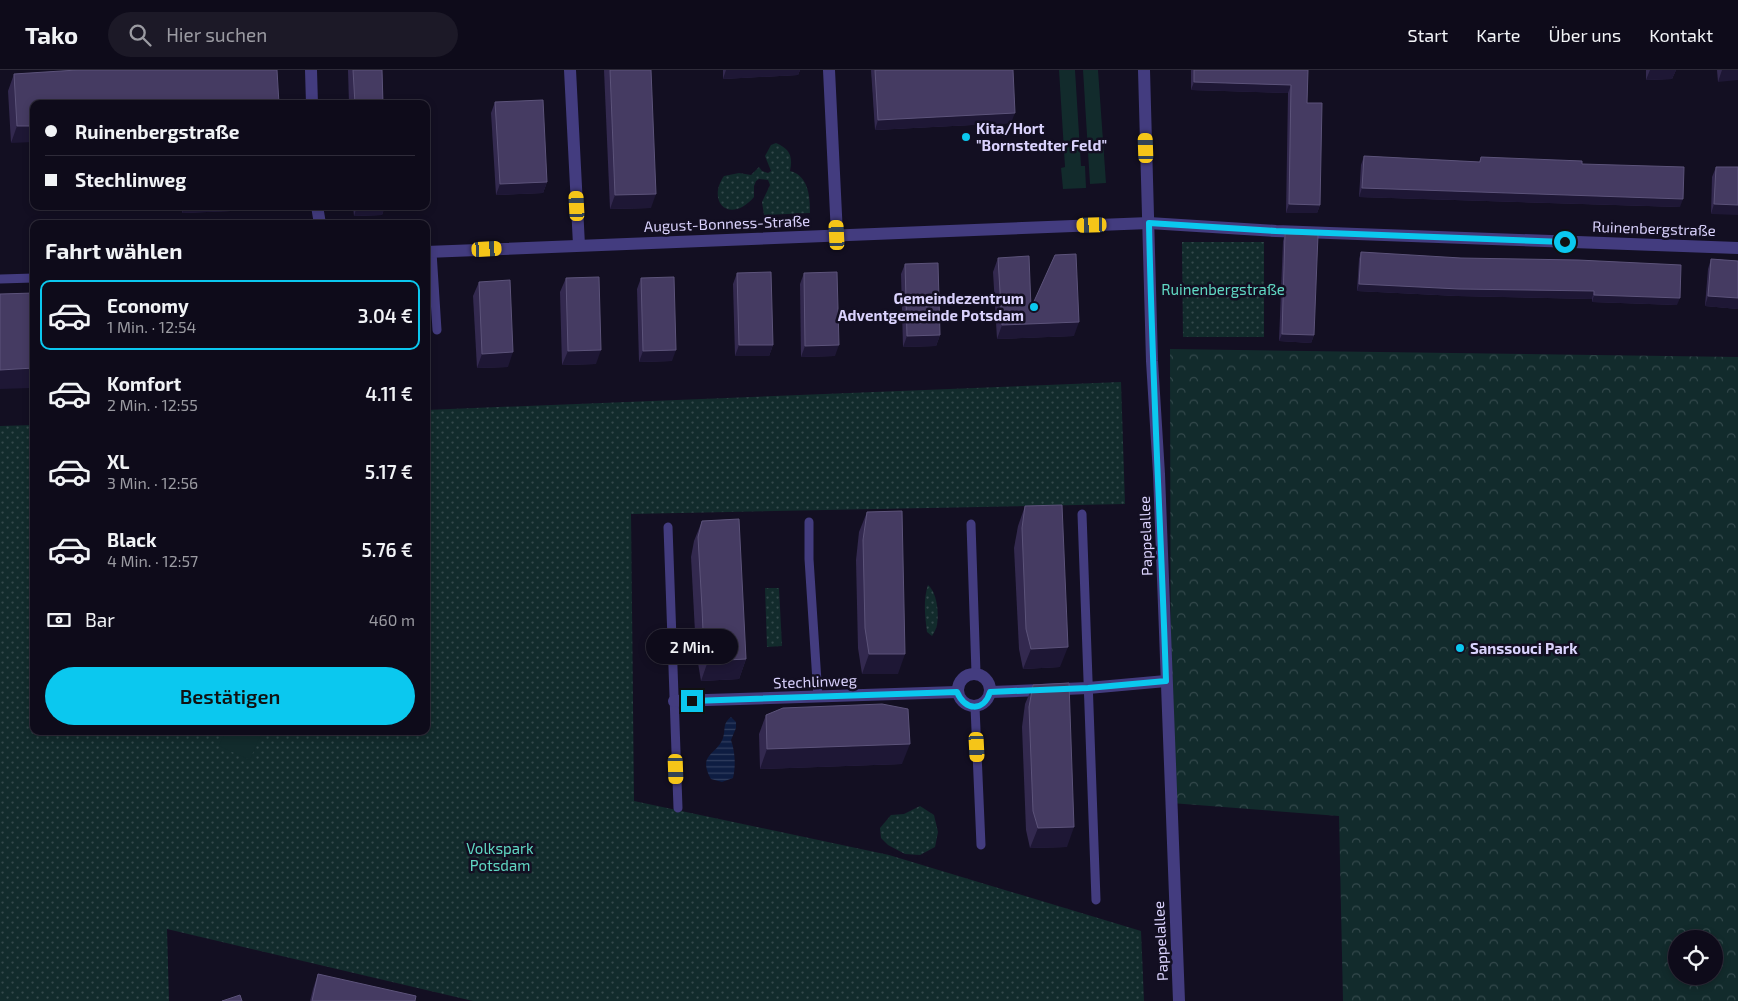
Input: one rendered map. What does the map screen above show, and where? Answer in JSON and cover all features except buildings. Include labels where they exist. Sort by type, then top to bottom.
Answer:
[{"type":"street","points":[[311,70],[312,100]]},
{"type":"street","points":[[570,70],[579,245]]},
{"type":"street","points":[[829,70],[837,235]]},
{"type":"street","name":"Pappelallee","points":[[1144,70],[1152,352],[1159,474],[1179,1001]]},
{"type":"street","name":"August-Bonness-Straße","points":[[430,252],[1149,223]]},
{"type":"street","name":"Ruinenbergstraße","points":[[1149,223],[1276,231],[1738,248]]},
{"type":"street","points":[[976,673],[984,676],[989,683],[990,692],[988,699],[983,705],[975,707],[967,706],[960,700],[957,692],[959,682],[966,675],[976,673]]},
{"type":"street","points":[[990,692],[1088,688],[1166,681]]},
{"type":"street","name":"Stechlinweg","points":[[674,702],[957,692]]},
{"type":"lane","points":[[430,262],[437,330]]},
{"type":"lane","points":[[0,279],[30,278]]},
{"type":"lane","points":[[1082,514],[1096,900]]},
{"type":"lane","points":[[809,522],[809,560],[818,697]]},
{"type":"lane","points":[[971,524],[976,673]]},
{"type":"lane","points":[[668,527],[678,808]]},
{"type":"lane","points":[[975,707],[981,845]]},
{"type":"green space","points":[[1059,70],[1075,70],[1081,166],[1085,166],[1086,188],[1063,189],[1061,168],[1065,167]]},
{"type":"green space","points":[[1083,70],[1098,70],[1106,183],[1090,184]]},
{"type":"green space","points":[[776,143],[785,148],[791,157],[790,171],[801,177],[805,182],[810,200],[810,213],[764,215],[762,202],[770,185],[768,180],[759,179],[754,186],[754,197],[745,205],[729,210],[723,207],[719,201],[718,194],[719,186],[724,176],[739,173],[751,175],[759,167],[762,171],[768,173],[771,171],[765,156],[771,145]]},
{"type":"green space","name":"Ruinenbergstraße","points":[[1182,242],[1264,242],[1264,337],[1183,337]]},
{"type":"green space","name":"Sanssouci Park","points":[[1170,349],[1738,357],[1738,1001],[1343,1001],[1339,816],[1171,803]]},
{"type":"green space","name":"Volkspark Potsdam","points":[[1121,382],[1125,504],[631,514],[634,801],[889,855],[1141,931],[1144,1001],[473,1001],[167,929],[169,1001],[0,1001],[0,426],[30,425],[30,735],[430,735],[430,410]]},
{"type":"green space","points":[[928,585],[935,598],[938,614],[937,625],[932,636],[927,632],[925,614],[925,596]]},
{"type":"green space","points":[[765,588],[779,588],[782,646],[767,647]]},
{"type":"green space","points":[[224,735],[260,735],[250,760],[219,746]]},
{"type":"green space","points":[[920,806],[934,815],[938,832],[935,847],[920,855],[905,854],[888,845],[881,838],[880,828],[891,815],[904,814]]},
{"type":"water","points":[[731,717],[736,722],[736,728],[731,740],[735,759],[734,773],[733,778],[722,782],[711,779],[706,764],[720,744],[725,724]]},
{"type":"place","name":"Kita/Hort \"Bornstedter Feld\"","points":[[966,137]]},
{"type":"place","name":"Gemeindezentrum Adventgemeinde Potsdam","points":[[1034,307]]},
{"type":"place","name":"Sanssouci Park","points":[[1460,648]]},
{"type":"route","points":[[692,701],[957,692],[960,700],[967,706],[975,707],[983,705],[988,699],[990,692],[1088,688],[1166,681],[1159,474],[1152,362],[1149,223],[1276,231],[1565,242]]}]
